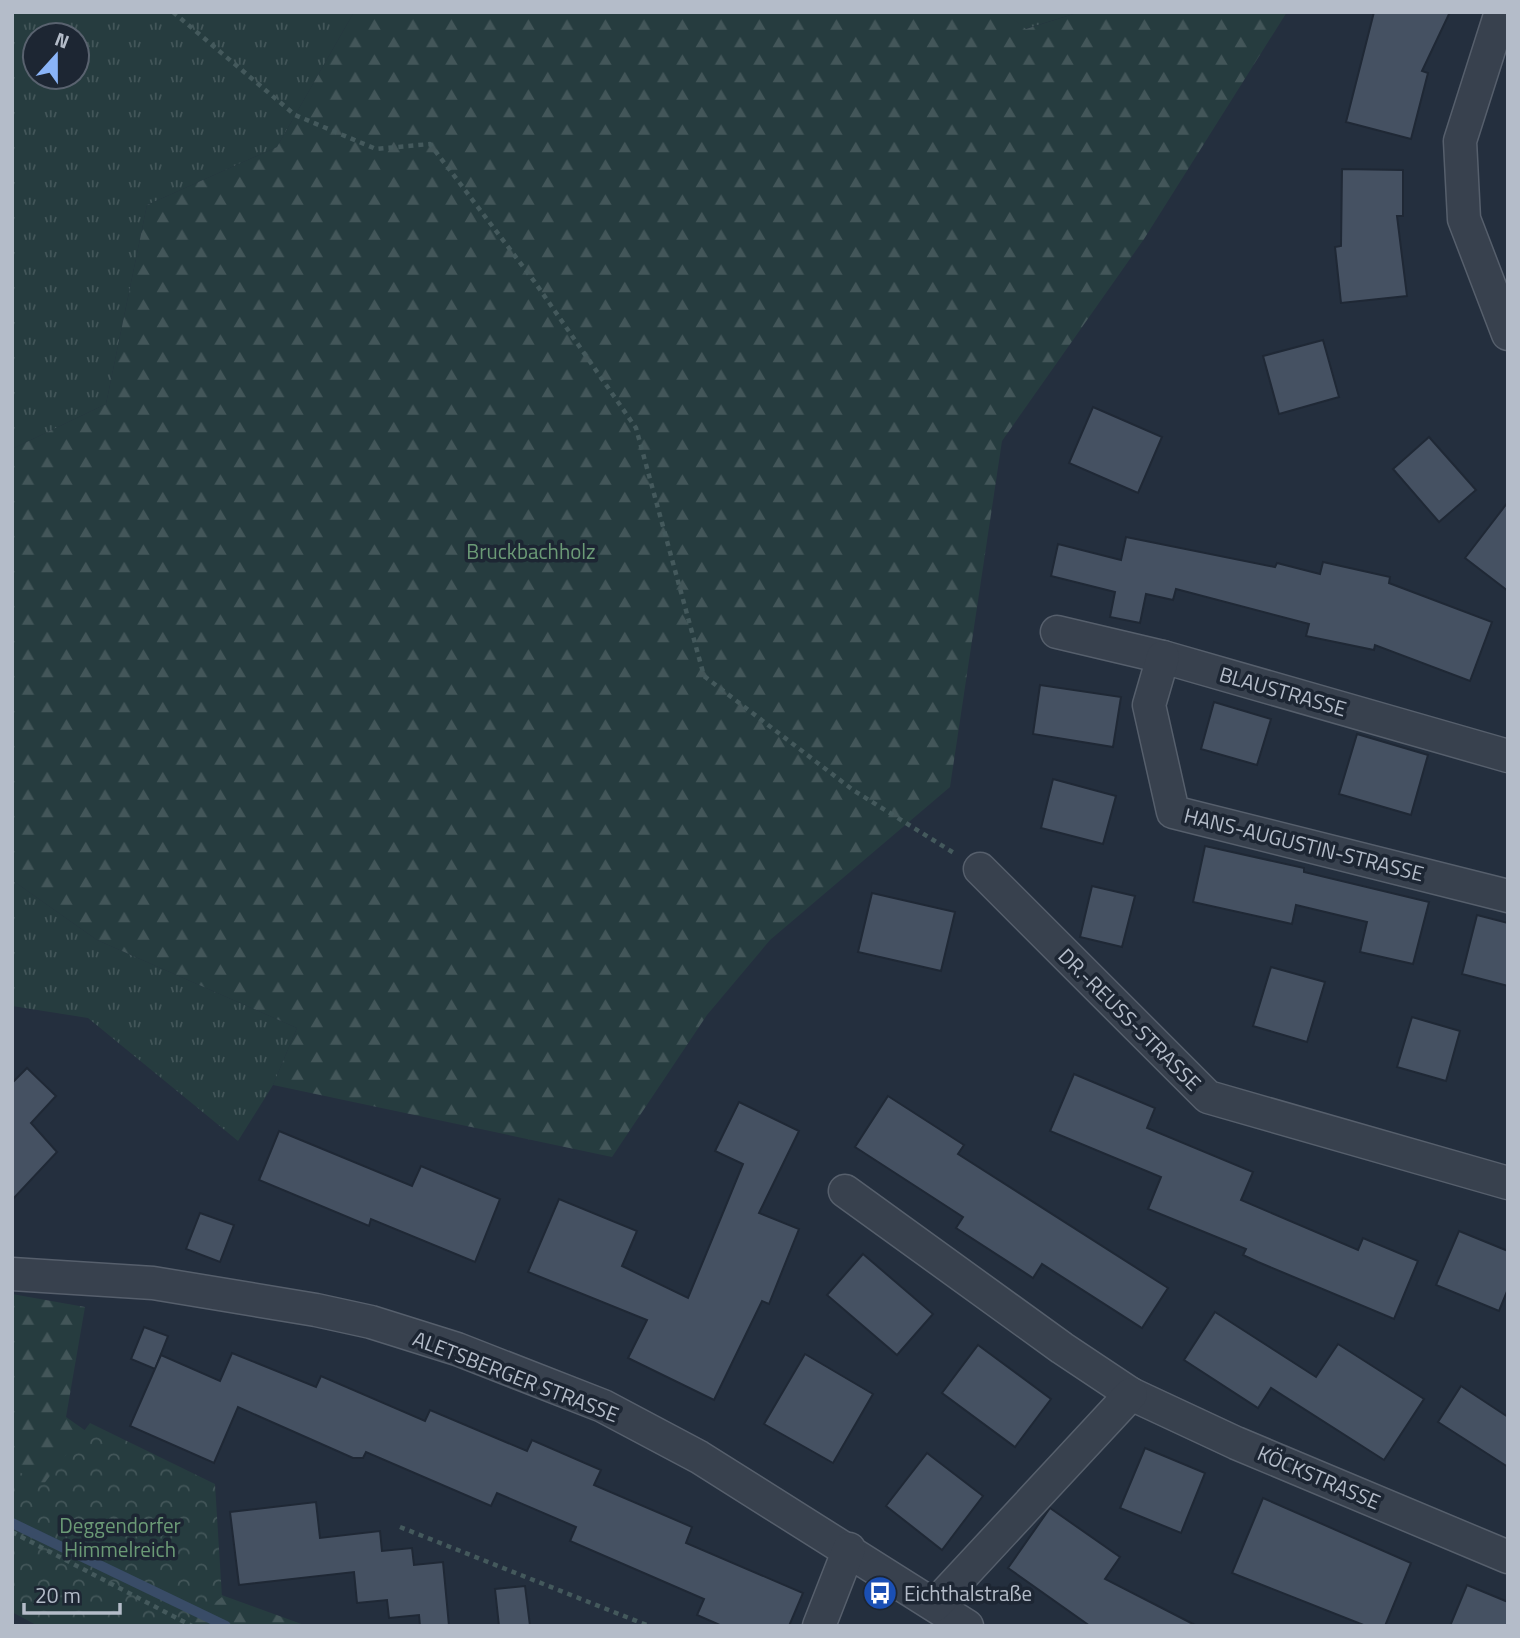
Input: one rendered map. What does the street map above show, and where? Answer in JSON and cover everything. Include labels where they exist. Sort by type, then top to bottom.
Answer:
[{"type":"street","points":[[1501,12],[1460,141],[1464,219],[1508,334]]},
{"type":"street","name":"BLAUSTRASSE","points":[[1056,632],[1163,657],[1508,756]]},
{"type":"street","name":"HANS-AUGUSTIN-STRASSE","points":[[1163,657],[1149,705],[1173,812],[1508,896]]},
{"type":"street","name":"DR.-REUSS-STRASSE","points":[[980,869],[1208,1097],[1508,1184]]},
{"type":"street","name":"KÖCKSTRASSE","points":[[845,1191],[1062,1348],[1131,1394],[1236,1443],[1508,1557]]},
{"type":"street","name":"ALETSBERGER STRASSE","points":[[12,1273],[153,1283],[303,1308],[371,1322],[457,1349],[603,1406],[699,1457],[849,1549],[967,1626]]},
{"type":"street","points":[[935,1605],[1131,1394]]},
{"type":"street","points":[[819,1626],[849,1549]]},
{"type":"path","points":[[173,12],[295,116],[376,149],[430,144],[534,281],[636,428],[704,676],[853,790],[980,869]]},
{"type":"path","points":[[400,1527],[649,1626]]},
{"type":"path","points":[[12,1532],[192,1626]]},
{"type":"green space","points":[[12,12],[354,12],[277,147],[147,205],[106,404],[12,449]]},
{"type":"green space","name":"Bruckbachholz","points":[[354,12],[1004,12],[1026,29],[1080,12],[1287,12],[1144,239],[1002,441],[950,787],[770,940],[707,1015],[612,1157],[273,1085],[297,1028],[97,940],[12,880],[12,449],[106,404],[147,205],[277,147]]},
{"type":"green space","points":[[1004,12],[1080,12],[1025,29]]},
{"type":"green space","points":[[12,880],[97,940],[297,1028],[273,1085],[238,1141],[88,1018],[12,1006]]},
{"type":"green space","name":"Deggendorfer Himmelreich","points":[[12,1294],[85,1307],[66,1417],[113,1450],[216,1593],[307,1626],[79,1626],[12,1573]]},
{"type":"green space","name":"Deggendorfer Himmelreich","points":[[90,1423],[215,1484],[222,1597],[185,1626],[38,1626],[12,1612],[12,1468],[43,1485]]},
{"type":"building","points":[[1374,12],[1450,12],[1422,71],[1428,73],[1411,139],[1346,122]]},
{"type":"building","points":[[1342,169],[1403,170],[1403,216],[1397,216],[1407,296],[1341,303],[1335,247],[1341,246]]},
{"type":"building","points":[[1323,340],[1339,397],[1279,414],[1263,356]]},
{"type":"building","points":[[1093,407],[1162,437],[1138,493],[1069,463]]},
{"type":"building","points":[[1429,437],[1476,490],[1439,522],[1393,469]]},
{"type":"building","points":[[1508,502],[1508,591],[1465,558]]},
{"type":"building","points":[[1126,537],[1275,567],[1277,563],[1320,574],[1323,562],[1390,577],[1389,583],[1492,622],[1470,681],[1375,645],[1374,650],[1306,636],[1309,624],[1176,589],[1173,600],[1146,594],[1140,623],[1110,617],[1115,592],[1051,576],[1058,544],[1121,560]]},
{"type":"building","points":[[1040,685],[1121,697],[1113,747],[1033,734]]},
{"type":"building","points":[[1214,702],[1271,719],[1257,765],[1201,749]]},
{"type":"building","points":[[1357,734],[1428,755],[1411,815],[1339,794]]},
{"type":"building","points":[[1053,779],[1116,796],[1103,844],[1041,828]]},
{"type":"building","points":[[1205,846],[1304,868],[1304,872],[1429,902],[1413,964],[1360,952],[1367,922],[1296,905],[1292,924],[1193,902]]},
{"type":"building","points":[[1092,886],[1135,896],[1122,947],[1080,937]]},
{"type":"building","points":[[872,893],[955,912],[941,971],[858,952]]},
{"type":"building","points":[[1477,915],[1508,923],[1508,986],[1462,974]]},
{"type":"building","points":[[1271,967],[1325,982],[1307,1042],[1253,1026]]},
{"type":"building","points":[[1412,1017],[1460,1031],[1446,1081],[1397,1067]]},
{"type":"building","points":[[27,1068],[56,1096],[31,1123],[57,1152],[12,1200],[12,1083]]},
{"type":"building","points":[[1074,1074],[1155,1108],[1147,1128],[1253,1172],[1241,1200],[1358,1250],[1363,1238],[1418,1261],[1394,1319],[1243,1255],[1246,1249],[1148,1209],[1161,1177],[1050,1131]]},
{"type":"building","points":[[888,1096],[964,1145],[958,1154],[1168,1288],[1142,1328],[1042,1264],[1033,1278],[956,1228],[963,1217],[855,1147]]},
{"type":"building","points":[[739,1102],[799,1131],[759,1213],[799,1229],[769,1304],[762,1301],[714,1400],[628,1358],[647,1320],[528,1272],[559,1199],[637,1231],[622,1266],[688,1298],[743,1164],[715,1151]]},
{"type":"building","points":[[279,1131],[412,1186],[421,1166],[500,1199],[475,1262],[371,1219],[369,1226],[259,1180]]},
{"type":"building","points":[[200,1213],[234,1225],[220,1262],[186,1249]]},
{"type":"building","points":[[1459,1231],[1508,1251],[1508,1289],[1499,1311],[1436,1285]]},
{"type":"building","points":[[863,1254],[933,1314],[897,1355],[827,1295]]},
{"type":"building","points":[[1215,1312],[1316,1377],[1338,1344],[1424,1399],[1384,1460],[1271,1388],[1258,1408],[1184,1360]]},
{"type":"building","points":[[144,1327],[168,1336],[155,1369],[131,1359]]},
{"type":"building","points":[[978,1345],[1051,1399],[1015,1447],[942,1393]]},
{"type":"building","points":[[232,1353],[316,1387],[321,1376],[425,1421],[430,1410],[527,1451],[532,1440],[601,1470],[594,1485],[692,1527],[686,1543],[803,1593],[789,1626],[722,1626],[697,1615],[704,1599],[570,1541],[576,1527],[497,1493],[491,1506],[366,1452],[363,1458],[353,1458],[238,1407],[214,1463],[130,1426],[161,1355],[220,1381]]},
{"type":"building","points":[[805,1354],[873,1394],[833,1463],[764,1424]]},
{"type":"building","points":[[1461,1386],[1508,1417],[1508,1467],[1438,1422]]},
{"type":"building","points":[[1145,1448],[1205,1473],[1181,1533],[1120,1508]]},
{"type":"building","points":[[927,1453],[983,1496],[942,1550],[886,1506]]},
{"type":"building","points":[[1263,1498],[1411,1563],[1385,1626],[1366,1626],[1232,1573]]},
{"type":"building","points":[[316,1502],[320,1538],[380,1531],[382,1551],[412,1548],[414,1565],[443,1562],[449,1626],[420,1626],[419,1615],[389,1618],[387,1600],[357,1603],[354,1572],[239,1585],[230,1512]]},
{"type":"building","points":[[1050,1508],[1120,1557],[1105,1579],[1197,1626],[1090,1626],[1008,1568]]},
{"type":"building","points":[[1467,1585],[1508,1602],[1508,1626],[1450,1626]]},
{"type":"building","points":[[525,1586],[530,1626],[499,1626],[495,1589]]},
{"type":"waterway","points":[[12,1523],[226,1626]]},
{"type":"place","name":"Eichthalstraße","points":[[880,1593]]}]
